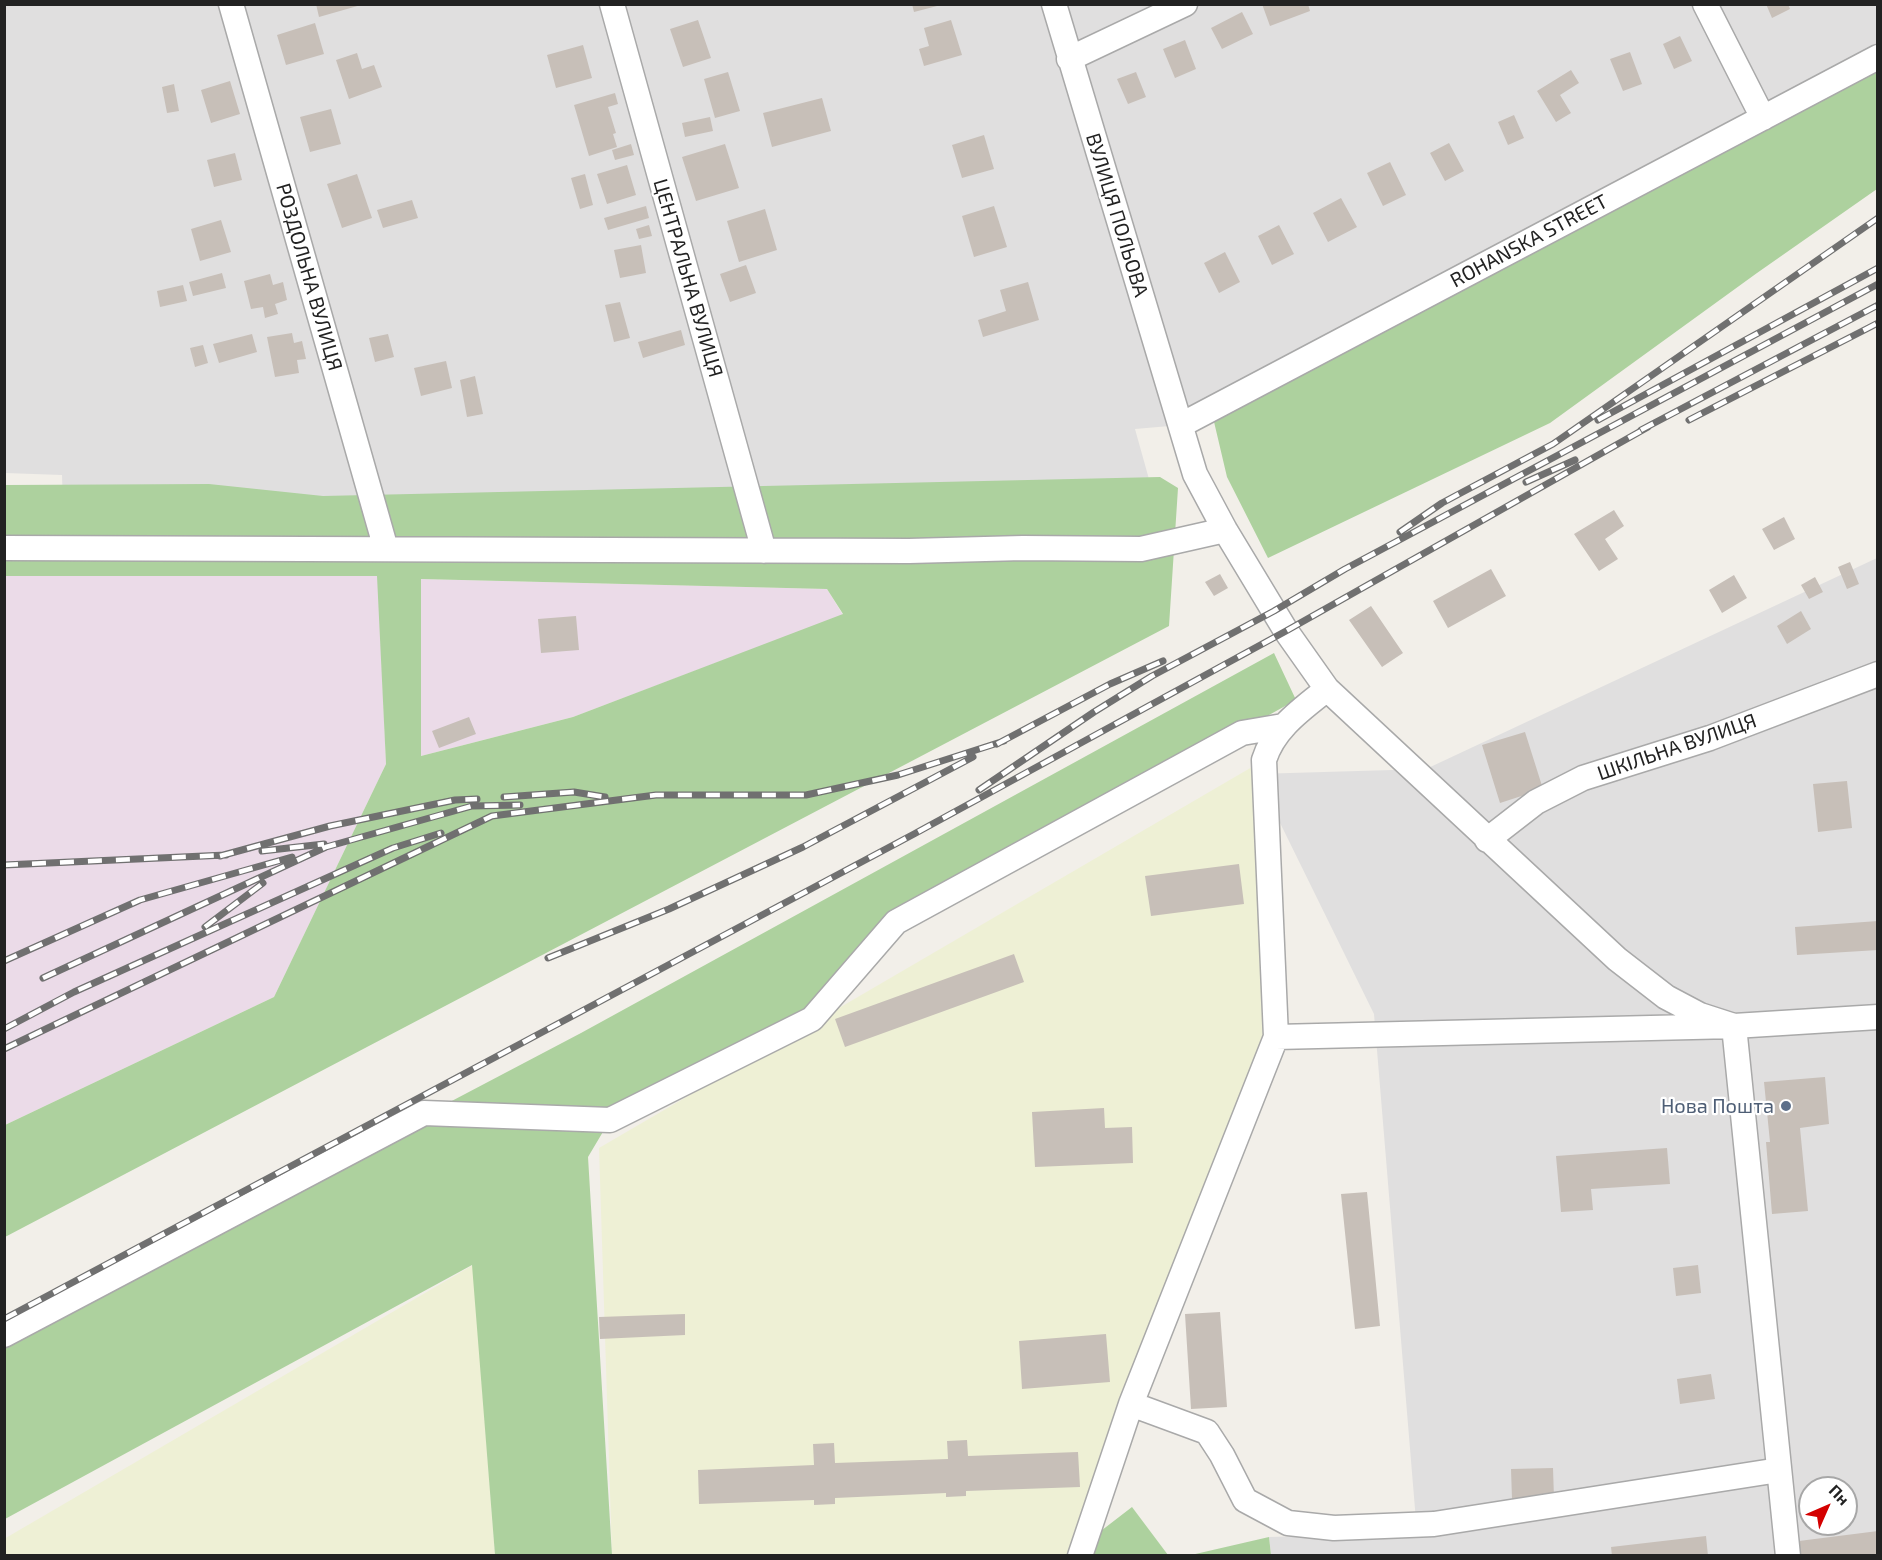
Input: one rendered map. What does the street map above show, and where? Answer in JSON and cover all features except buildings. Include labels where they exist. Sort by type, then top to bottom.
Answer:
[{"type":"street","name":"РОЗДОЛЬНА ВУЛИЦЯ","points":[[231,4],[386,549]]},
{"type":"street","name":"ЦЕНТРАЛЬНА ВУЛИЦЯ","points":[[612,4],[764,550]]},
{"type":"street","name":"ВУЛИЦЯ ПОЛЬОВА","points":[[1054,4],[1195,474],[1225,530],[1286,631],[1327,689],[1617,959],[1666,997],[1700,1015],[1734,1026]]},
{"type":"street","points":[[1069,60],[1185,4]]},
{"type":"street","points":[[1705,4],[1763,118]]},
{"type":"street","name":"ROHANSKA STREET","points":[[1181,425],[1878,57]]},
{"type":"street","points":[[4,548],[1142,549],[1225,530]]},
{"type":"street","name":"ШКІЛЬНА ВУЛИЦЯ","points":[[1487,840],[1536,802],[1583,778],[1710,738],[1878,674]]},
{"type":"street","points":[[1080,1556],[1131,1404],[1276,1037],[1264,760],[1268,748],[1283,726],[1327,689]]},
{"type":"street","points":[[4,1335],[424,1113],[610,1120],[812,1019],[896,922],[1242,733],[1283,726]]},
{"type":"street","points":[[1276,1037],[1734,1026],[1878,1017]]},
{"type":"street","points":[[1734,1026],[1788,1556]]},
{"type":"street","points":[[1131,1404],[1207,1432],[1222,1455],[1245,1500],[1288,1522],[1334,1528],[1434,1524],[1779,1470]]},
{"type":"shaded area","points":[[5,5],[1877,5],[1877,57],[1181,425],[1135,429],[1159,515],[63,506],[62,475],[5,473]]},
{"type":"shaded area","points":[[1877,558],[1877,1555],[1271,1555],[1269,1537],[1417,1533],[1374,1014],[1256,774],[1426,769]]},
{"type":"shaded area","points":[[5,576],[378,576],[386,764],[274,997],[5,1125]]},
{"type":"shaded area","points":[[420,579],[827,589],[843,615],[573,717],[421,756]]},
{"type":"green space","points":[[1877,57],[1877,189],[1550,423],[1268,558],[1227,477],[1211,409]]},
{"type":"green space","points":[[1160,477],[1178,488],[1169,626],[5,1237],[5,1125],[274,997],[386,764],[377,576],[5,576],[5,485],[209,484],[323,496]],"holes":[[[421,579],[827,589],[843,614],[573,717],[421,756]]]},
{"type":"green space","points":[[1274,653],[1296,700],[896,922],[812,1019],[610,1120],[588,1157],[612,1555],[495,1555],[472,1265],[5,1519],[5,1336],[581,1033]]},
{"type":"green space","points":[[1264,760],[1276,1037],[1080,1555],[612,1555],[599,1148]]},
{"type":"green space","points":[[473,1265],[495,1555],[5,1556],[4,1539]]},
{"type":"green space","points":[[1132,1507],[1168,1555],[1080,1556],[1084,1544]]},
{"type":"green space","points":[[1269,1537],[1271,1555],[1191,1555]]},
{"type":"railway","points":[[1400,532],[1442,503],[1553,444],[1878,218]]},
{"type":"railway","points":[[1598,420],[1878,268]]},
{"type":"railway","points":[[979,790],[1094,712],[1152,676],[1274,611],[1345,569],[1878,284]]},
{"type":"railway","points":[[1641,430],[1878,305]]},
{"type":"railway","points":[[1689,420],[1878,323]]},
{"type":"railway","points":[[4,1319],[914,834],[1286,631],[1648,427]]},
{"type":"railway","points":[[1526,482],[1575,460]]},
{"type":"railway","points":[[997,744],[1110,684],[1163,661]]},
{"type":"railway","points":[[4,1049],[492,816],[656,795],[806,795],[898,775],[1004,741]]},
{"type":"railway","points":[[548,958],[669,909],[803,847],[973,757]]},
{"type":"railway","points":[[504,797],[574,792],[605,797]]},
{"type":"railway","points":[[220,856],[330,826],[455,800],[477,799]]},
{"type":"railway","points":[[43,978],[326,847],[472,806],[520,805]]},
{"type":"railway","points":[[4,1029],[74,992],[393,848],[441,833]]},
{"type":"railway","points":[[262,851],[324,844]]},
{"type":"railway","points":[[4,865],[226,855]]},
{"type":"railway","points":[[4,961],[140,900],[292,857]]},
{"type":"railway","points":[[205,927],[263,883]]},
{"type":"place","name":"Нова Пошта","points":[[1786,1106]]}]
